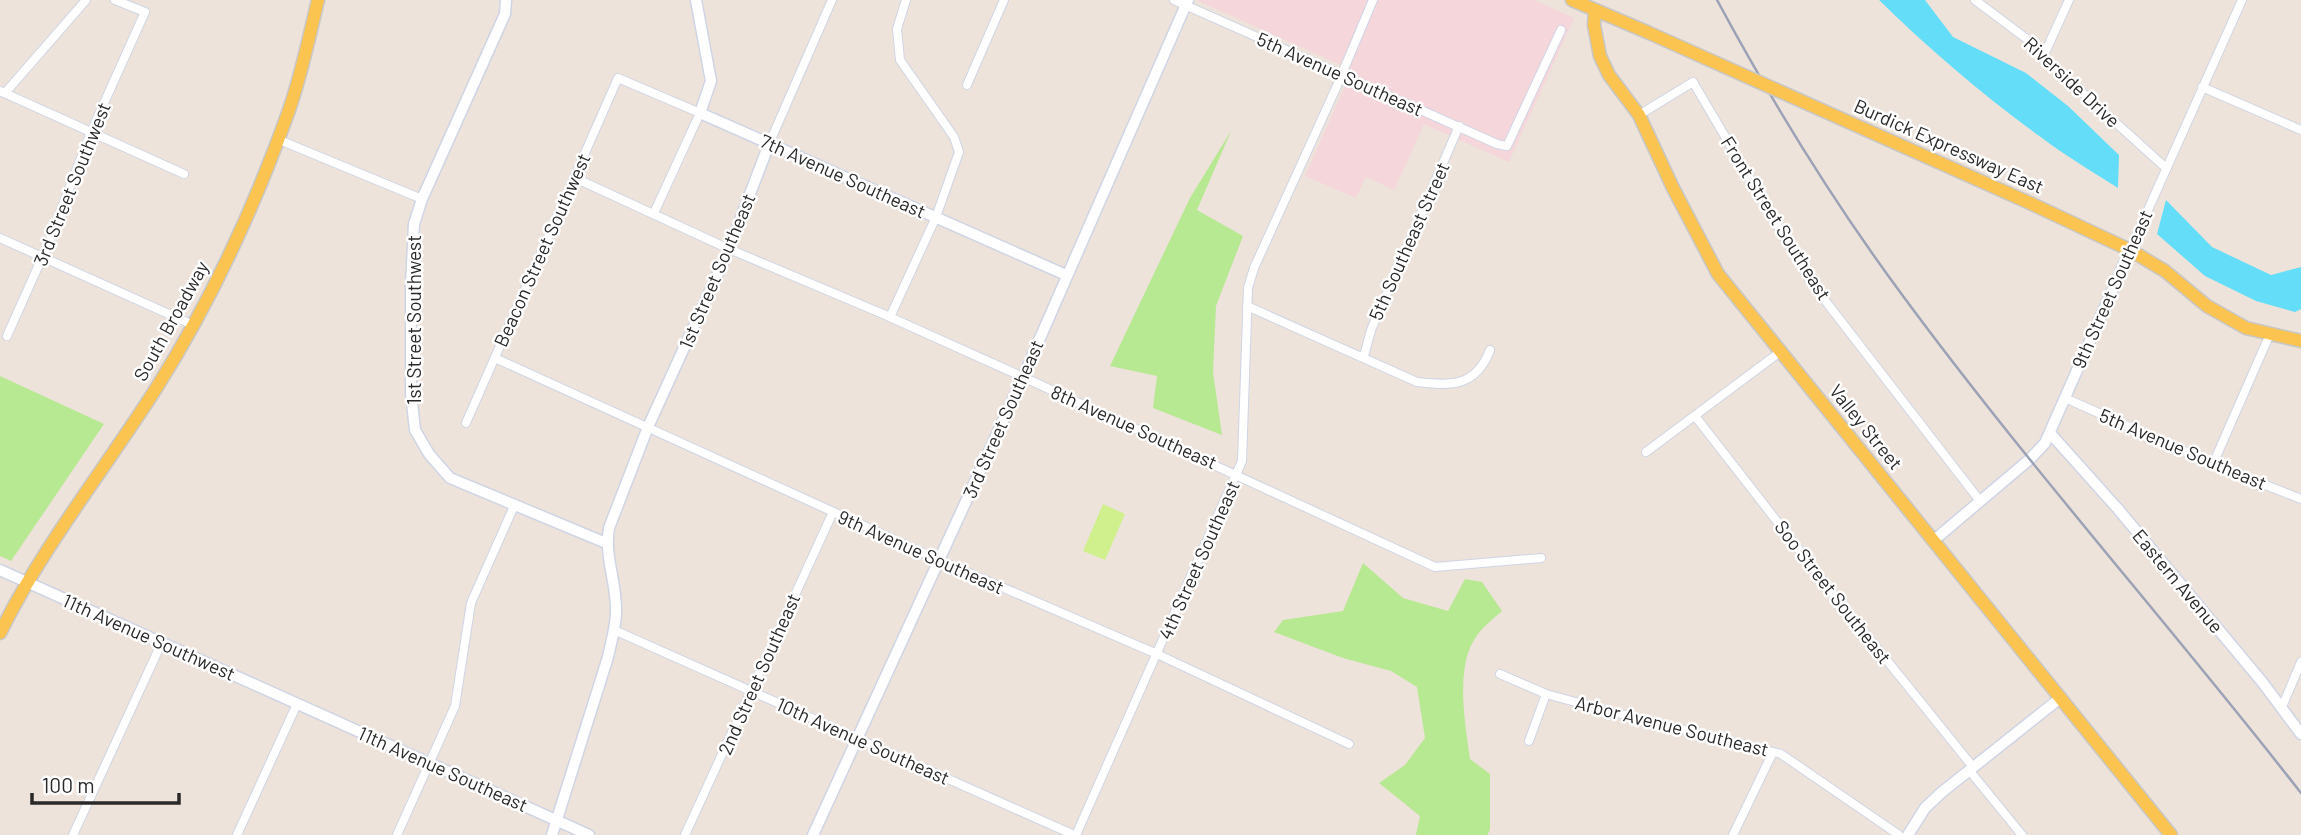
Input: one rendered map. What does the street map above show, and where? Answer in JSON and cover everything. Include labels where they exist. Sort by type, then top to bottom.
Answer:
[{"type":"main road","name":"South Broadway","points":[[0,634],[28,583],[157,386],[211,294],[237,239],[288,112],[318,0]]},
{"type":"main road","name":"Burdick Expressway East","points":[[1572,0],[1597,5],[1647,32],[2130,250],[2165,271],[2216,313],[2246,328],[2301,341]]},
{"type":"main road","name":"Valley Street","points":[[1597,5],[1594,26],[1600,55],[1609,75],[1639,115],[1718,274],[2171,835]]},
{"type":"street","points":[[86,0],[2,92],[184,174]]},
{"type":"street","name":"3rd Street Southwest","points":[[7,336],[43,257],[91,132],[145,12],[114,0]]},
{"type":"street","name":"1st Street Southwest","points":[[506,0],[505,14],[422,199],[414,224],[411,393],[415,429],[429,454],[450,478],[606,543]]},
{"type":"street","points":[[654,213],[700,113],[711,81],[695,0]]},
{"type":"street","name":"1st Street Southeast","points":[[606,543],[609,528],[648,427],[729,248],[769,144],[832,0]]},
{"type":"street","points":[[890,317],[936,217],[959,152],[954,137],[900,60],[897,29],[906,0]]},
{"type":"street","points":[[967,85],[1004,0]]},
{"type":"street","name":"5th Avenue Southeast","points":[[1174,0],[1187,3],[1497,144],[1507,146],[1561,30]]},
{"type":"street","name":"4th Street Southeast","points":[[1075,835],[1238,474],[1242,461],[1248,288],[1254,268],[1373,0]]},
{"type":"street","name":"Riverside Drive","points":[[1975,0],[2035,45],[2043,57],[2166,168]]},
{"type":"street","points":[[2043,57],[2069,0]]},
{"type":"street","name":"9th Street Southeast","points":[[1933,541],[2035,454],[2050,433],[2242,0]]},
{"type":"street","name":"3rd Street Southeast","points":[[813,835],[1023,377],[1187,3]]},
{"type":"street","name":"7th Avenue Southeast","points":[[618,78],[1066,275]]},
{"type":"street","name":"Beacon Street Southwest","points":[[466,423],[618,78]]},
{"type":"street","name":"Front Street Southeast","points":[[1639,115],[1693,82],[1810,281],[1980,501]]},
{"type":"street","points":[[2202,87],[2301,130]]},
{"type":"street","name":"5th Southeast Street","points":[[1364,356],[1371,330],[1459,127]]},
{"type":"street","points":[[277,139],[422,199]]},
{"type":"street","name":"8th Avenue Southeast","points":[[575,178],[1238,474],[1435,567],[1541,558]]},
{"type":"street","points":[[0,238],[193,325]]},
{"type":"street","points":[[1247,306],[1364,356],[1417,382],[1446,385],[1472,377],[1485,363],[1490,350]]},
{"type":"street","points":[[2213,464],[2270,334]]},
{"type":"street","points":[[1646,452],[1780,352]]},
{"type":"street","name":"9th Avenue Southeast","points":[[495,358],[939,560],[1157,654],[1349,744]]},
{"type":"street","name":"5th Avenue Southeast","points":[[2065,398],[2213,464],[2301,499]]},
{"type":"street","name":"Soo Street Southeast","points":[[1695,416],[2022,835]]},
{"type":"street","name":"Eastern Avenue","points":[[2050,433],[2118,509],[2301,734]]},
{"type":"street","points":[[397,835],[455,706],[471,603],[515,504]]},
{"type":"street","name":"2nd Street Southeast","points":[[685,835],[832,512]]},
{"type":"street","points":[[552,835],[614,630],[616,610],[606,543]]},
{"type":"street","name":"11th Avenue Southwest","points":[[0,570],[298,704]]},
{"type":"street","name":"10th Avenue Southeast","points":[[614,630],[1075,835]]},
{"type":"street","points":[[74,835],[162,642]]},
{"type":"street","points":[[2281,707],[2301,662]]},
{"type":"street","name":"Arbor Avenue Southeast","points":[[1500,674],[1546,694],[1781,754],[1899,835]]},
{"type":"street","points":[[1529,741],[1546,694]]},
{"type":"street","points":[[1908,835],[1925,808],[2059,699]]},
{"type":"street","points":[[237,835],[298,704]]},
{"type":"street","name":"11th Avenue Southeast","points":[[298,704],[589,835]]},
{"type":"street","points":[[1733,835],[1773,752]]},
{"type":"shaded area","points":[[1196,0],[1534,0],[1574,18],[1509,162],[1424,124],[1394,190],[1366,177],[1356,198],[1305,176],[1352,70]]},
{"type":"green space","points":[[1231,131],[1197,210],[1243,236],[1216,306],[1213,372],[1222,435],[1153,408],[1157,376],[1110,366],[1190,198]]},
{"type":"green space","points":[[0,376],[104,424],[11,561],[0,556]]},
{"type":"green space","points":[[1103,504],[1125,514],[1105,560],[1083,551]]},
{"type":"green space","points":[[1363,563],[1403,598],[1448,611],[1465,579],[1482,582],[1502,611],[1480,631],[1466,661],[1464,677],[1464,712],[1470,759],[1490,774],[1490,830],[1487,835],[1416,835],[1420,816],[1379,783],[1405,765],[1425,738],[1417,687],[1391,671],[1343,658],[1274,632],[1283,620],[1343,611]]},
{"type":"water","points":[[1879,0],[1925,0],[1953,37],[2026,73],[2068,106],[2119,155],[2118,188],[2060,151],[2000,106],[1938,55]]},
{"type":"water","points":[[2166,200],[2212,247],[2271,275],[2301,267],[2301,309],[2295,312],[2256,301],[2205,276],[2157,234]]},
{"type":"railway","points":[[1717,0],[1805,151],[1903,296],[2000,422],[2301,793]]}]
